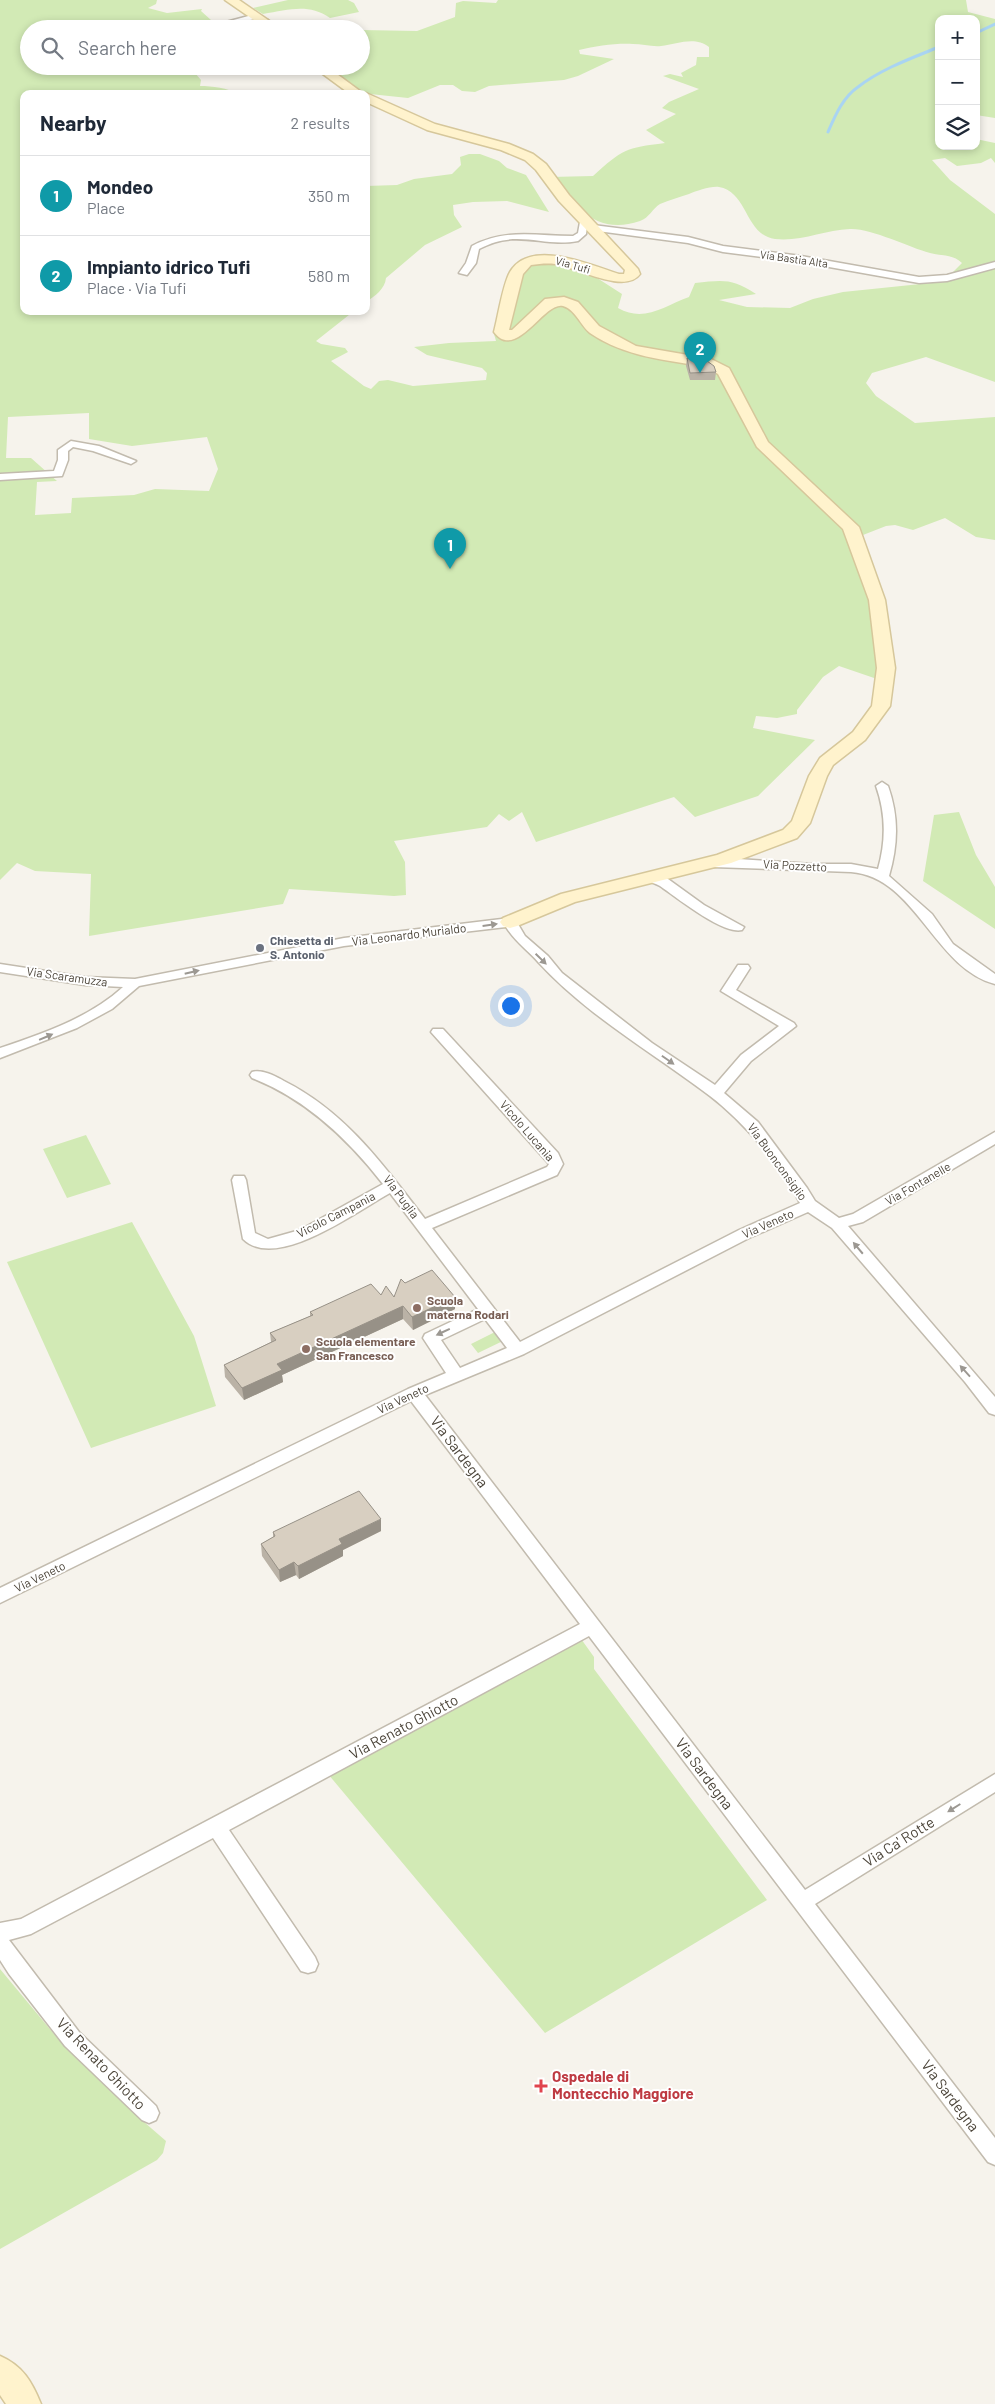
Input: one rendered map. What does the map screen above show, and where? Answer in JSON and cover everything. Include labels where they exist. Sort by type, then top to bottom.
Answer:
[{"type":"street","points":[[231,0],[262,20]]},
{"type":"street","points":[[331,75],[352,90]]},
{"type":"street","name":"Via Tufi","points":[[370,99],[430,128],[525,154],[541,167],[564,198],[631,269],[632,276],[618,278],[550,259],[527,262],[516,273],[501,332],[507,334],[516,333],[547,304],[564,301],[573,305],[594,329],[606,337],[646,353],[711,363],[724,371],[762,444],[851,527],[861,560],[877,600],[886,676],[881,706],[859,736],[822,767],[802,823],[790,834],[707,864]]},
{"type":"street","points":[[464,273],[471,263],[475,248],[493,237],[521,234],[575,239],[582,234],[583,224],[590,224]]},
{"type":"street","name":"Via Bastia Alta","points":[[590,224],[688,240],[723,249],[800,259],[919,280],[947,278],[995,265]]},
{"type":"street","points":[[0,477],[58,474],[64,460],[63,450],[71,444],[95,448],[131,461]]},
{"type":"street","points":[[882,786],[887,799],[892,826],[892,842],[882,877]]},
{"type":"street","name":"Via Pozzetto","points":[[707,864],[730,862],[812,868],[850,868],[872,872],[882,877],[923,911],[934,924],[942,940],[995,980]]},
{"type":"street","points":[[510,922],[568,898],[707,864]]},
{"type":"street","points":[[650,877],[663,882],[699,908],[737,926]]},
{"type":"street","name":"Via Leonardo Murialdo","points":[[0,1053],[48,1036],[107,1005],[124,994],[135,983],[344,942],[510,922]]},
{"type":"street","name":"Via Buonconsiglio","points":[[510,922],[520,939],[542,959],[556,976],[647,1046],[716,1093],[753,1126],[802,1192],[808,1206],[837,1224],[971,1378],[995,1409]]},
{"type":"street","name":"Via Scaramuzza","points":[[0,968],[93,982],[135,983]]},
{"type":"street","points":[[716,1093],[746,1058],[789,1026],[728,990],[743,968]]},
{"type":"street","name":"Vicolo Lucania","points":[[422,1226],[552,1171],[556,1164],[553,1157],[438,1032]]},
{"type":"street","name":"Via Puglia","points":[[257,1074],[272,1079],[293,1092],[345,1131],[393,1185],[422,1226],[518,1350]]},
{"type":"street","name":"Via Fontanelle","points":[[837,1224],[858,1218],[995,1137]]},
{"type":"street","name":"Vicolo Campania","points":[[239,1180],[248,1235],[259,1243],[275,1244],[309,1231],[393,1185]]},
{"type":"street","name":"Via Veneto","points":[[0,1596],[414,1393],[518,1350],[744,1234],[808,1206]]},
{"type":"street","points":[[456,1375],[431,1338],[488,1311]]},
{"type":"street","name":"Via Sardegna","points":[[414,1393],[995,2155]]},
{"type":"street","name":"Via Renato Ghiotto","points":[[0,1932],[24,1928],[592,1626]]},
{"type":"street","name":"Via Ca' Rotte","points":[[802,1902],[995,1782]]},
{"type":"street","points":[[216,1827],[308,1964]]},
{"type":"street","name":"Via Renato Ghiotto","points":[[0,1943],[16,1967],[72,2039],[149,2113]]},
{"type":"street","points":[[0,2374],[13,2384],[24,2404]]},
{"type":"green space","points":[[0,0],[157,0],[156,4],[148,8],[167,13],[202,9],[201,11],[211,20],[20,20],[20,75],[197,75],[201,80],[200,86],[230,90],[20,90],[20,315],[349,315],[316,341],[321,344],[345,348],[348,352],[331,361],[364,386],[371,389],[379,381],[388,380],[413,386],[486,380],[487,373],[482,368],[427,355],[414,347],[496,341],[494,334],[510,273],[513,267],[529,260],[580,267],[622,294],[618,308],[637,314],[654,312],[689,297],[695,283],[727,281],[740,285],[756,294],[719,300],[747,307],[790,308],[813,299],[843,292],[940,282],[986,270],[989,264],[949,276],[962,263],[955,258],[930,253],[859,229],[840,230],[794,239],[775,239],[765,236],[758,230],[736,197],[729,191],[719,187],[704,189],[663,203],[643,220],[625,225],[611,225],[599,222],[588,216],[569,199],[550,177],[593,176],[611,160],[625,151],[641,146],[665,143],[646,130],[676,114],[662,108],[669,102],[699,89],[663,76],[670,74],[683,77],[681,73],[696,65],[697,57],[709,57],[709,47],[704,44],[692,41],[661,46],[613,44],[592,47],[579,50],[580,54],[614,59],[578,76],[564,80],[489,86],[475,92],[462,91],[453,85],[440,85],[408,98],[370,94],[370,90],[359,90],[351,87],[336,75],[370,75],[370,30],[417,31],[455,17],[456,3],[463,1],[496,3],[498,0],[966,0],[968,12],[980,15],[935,15],[935,150],[980,150],[980,140],[995,143],[995,163],[991,158],[981,163],[957,166],[945,158],[932,160],[950,180],[995,214],[995,382],[926,357],[872,373],[866,383],[876,396],[915,423],[995,417],[995,540],[976,537],[945,518],[913,530],[895,525],[886,526],[863,535],[859,532],[872,589],[877,679],[839,666],[823,677],[797,710],[797,714],[777,718],[756,716],[753,728],[815,740],[758,796],[695,817],[674,797],[536,842],[522,812],[509,821],[499,814],[487,827],[394,841],[405,862],[406,895],[394,896],[289,889],[283,904],[89,936],[91,874],[35,871],[17,863],[0,880]],"holes":[[[89,413],[89,439],[132,446],[207,437],[218,469],[209,491],[155,489],[134,495],[72,498],[71,513],[35,515],[37,482],[57,481],[31,458],[6,458],[8,417]]]},
{"type":"green space","points":[[288,0],[348,0],[354,3],[359,12],[330,18],[314,10],[298,9],[263,14],[253,8]]},
{"type":"green space","points":[[980,15],[995,19],[995,118],[980,116]]},
{"type":"green space","points":[[469,154],[480,154],[499,161],[507,168],[526,175],[549,212],[507,201],[473,202],[453,205],[454,215],[462,227],[425,245],[386,278],[382,289],[370,299],[370,186],[397,185],[414,179],[452,174],[461,165],[460,157]]},
{"type":"green space","points":[[959,812],[976,855],[995,887],[995,929],[923,881],[934,815]]},
{"type":"green space","points":[[86,1135],[111,1184],[67,1198],[43,1149]]},
{"type":"green space","points":[[132,1222],[194,1336],[216,1406],[91,1448],[7,1262]]},
{"type":"green space","points":[[499,1330],[507,1339],[478,1353],[471,1344]]},
{"type":"green space","points":[[579,1636],[594,1657],[594,1669],[767,1900],[545,2033],[328,1774]]},
{"type":"green space","points":[[0,1969],[64,2046],[129,2109],[166,2141],[163,2153],[157,2160],[0,2249]]},
{"type":"building","points":[[687,358],[707,361],[714,366],[716,372],[690,373]]},
{"type":"building","points":[[432,1270],[455,1297],[412,1317],[403,1306],[277,1364],[282,1370],[242,1388],[224,1365],[276,1340],[270,1333],[313,1315],[310,1312],[371,1284],[381,1295],[386,1286],[394,1297],[401,1279],[405,1283]]},
{"type":"building","points":[[359,1491],[381,1519],[339,1539],[342,1544],[298,1566],[294,1562],[279,1570],[261,1544],[275,1536],[273,1532]]},
{"type":"waterway","points":[[980,31],[995,24]]},
{"type":"waterway","points":[[828,132],[844,101],[858,87],[887,69],[935,49]]},
{"type":"place","name":"Impianto idrico Tufi","points":[[700,373]]},
{"type":"place","name":"Mondeo","points":[[450,569]]},
{"type":"place","name":"Chiesetta di S. Antonio","points":[[260,948]]},
{"type":"place","name":"Scuola materna Rodari","points":[[417,1308]]},
{"type":"place","name":"Scuola elementare San Francesco","points":[[306,1349]]},
{"type":"place","name":"Ospedale di Montecchio Maggiore","points":[[541,2086]]}]
